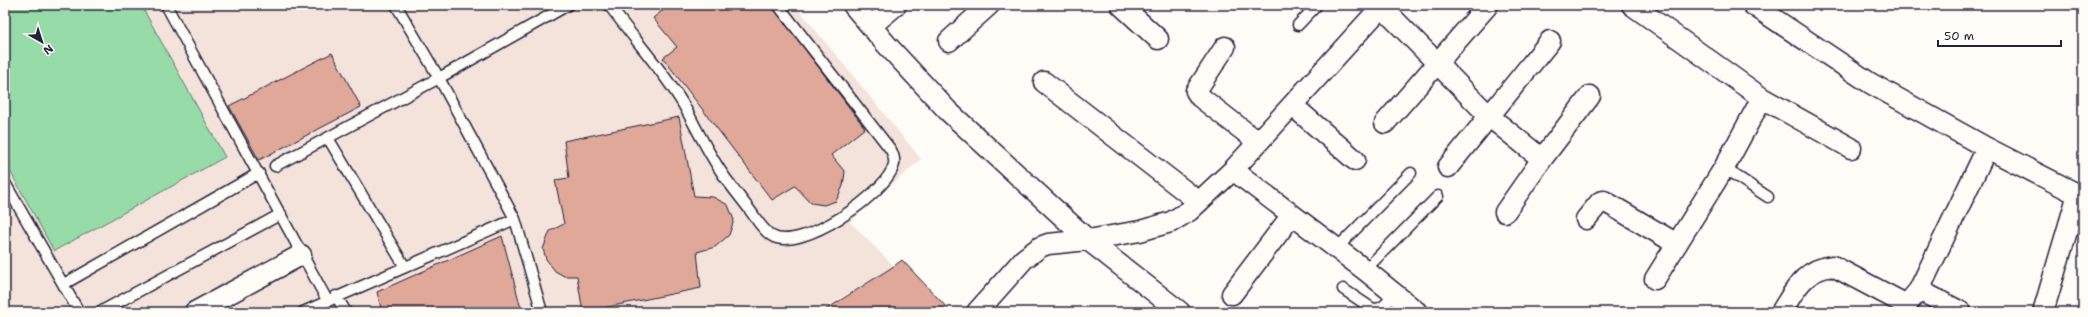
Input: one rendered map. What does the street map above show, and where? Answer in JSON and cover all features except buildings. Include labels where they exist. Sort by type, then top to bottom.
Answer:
[{"type":"street","points":[[853,5],[948,112],[1088,240],[1180,312]]},
{"type":"street","points":[[871,26],[896,5]]},
{"type":"street","points":[[949,40],[989,5]]},
{"type":"street","points":[[1120,5],[1158,39]]},
{"type":"street","points":[[1385,123],[1488,5]]},
{"type":"street","points":[[1632,5],[1762,98],[1851,148]]},
{"type":"street","points":[[1753,5],[1870,83],[1987,148],[2080,191],[2043,312]]},
{"type":"street","points":[[977,312],[1032,252],[1048,244],[1088,240],[1140,231],[1171,222],[1189,211],[1233,170],[1382,6],[1490,117],[1542,159]]},
{"type":"street","points":[[1448,167],[1550,41]]},
{"type":"street","points":[[1225,46],[1196,91],[1200,97],[1258,142]]},
{"type":"street","points":[[1044,82],[1199,202]]},
{"type":"street","points":[[1505,212],[1542,159],[1590,96]]},
{"type":"street","points":[[1655,279],[1724,168],[1762,98]]},
{"type":"street","points":[[1292,105],[1355,160]]},
{"type":"street","points":[[1781,312],[1801,282],[1813,271],[1823,267],[1833,266],[1903,303],[1909,302],[1919,290],[1987,148]]},
{"type":"street","points":[[1233,170],[1418,312]]},
{"type":"street","points":[[1586,219],[1600,202],[1604,202],[1677,244]]},
{"type":"street","points":[[1232,294],[1292,215]]},
{"type":"street","points":[[194,312],[301,255]]},
{"type":"street","points":[[1919,290],[1961,312]]},
{"type":"lane","points":[[166,5],[259,173],[301,255],[331,298],[346,312]]},
{"type":"lane","points":[[396,5],[439,78],[515,219],[542,312]]},
{"type":"lane","points":[[275,166],[439,78],[568,5]]},
{"type":"lane","points":[[609,5],[683,104],[721,172],[764,229],[779,240],[789,240],[826,226],[853,210],[870,197],[892,170],[894,163],[891,150],[778,5]]},
{"type":"lane","points":[[1298,25],[1317,5]]},
{"type":"lane","points":[[328,138],[405,267]]},
{"type":"lane","points":[[1724,168],[1768,197]]},
{"type":"lane","points":[[64,284],[259,173]]},
{"type":"lane","points":[[1336,248],[1411,173]]},
{"type":"lane","points":[[5,183],[79,312]]},
{"type":"lane","points":[[1365,270],[1438,196]]},
{"type":"lane","points":[[100,312],[281,214]]},
{"type":"lane","points":[[303,312],[331,298],[515,219]]},
{"type":"lane","points":[[1343,289],[1373,309],[1383,307],[1395,293]]},
{"type":"shaded area","points":[[5,5],[795,5],[921,159],[850,222],[894,266],[818,312],[5,312]]},
{"type":"green space","points":[[5,5],[141,5],[225,157],[54,251],[5,162]]}]
